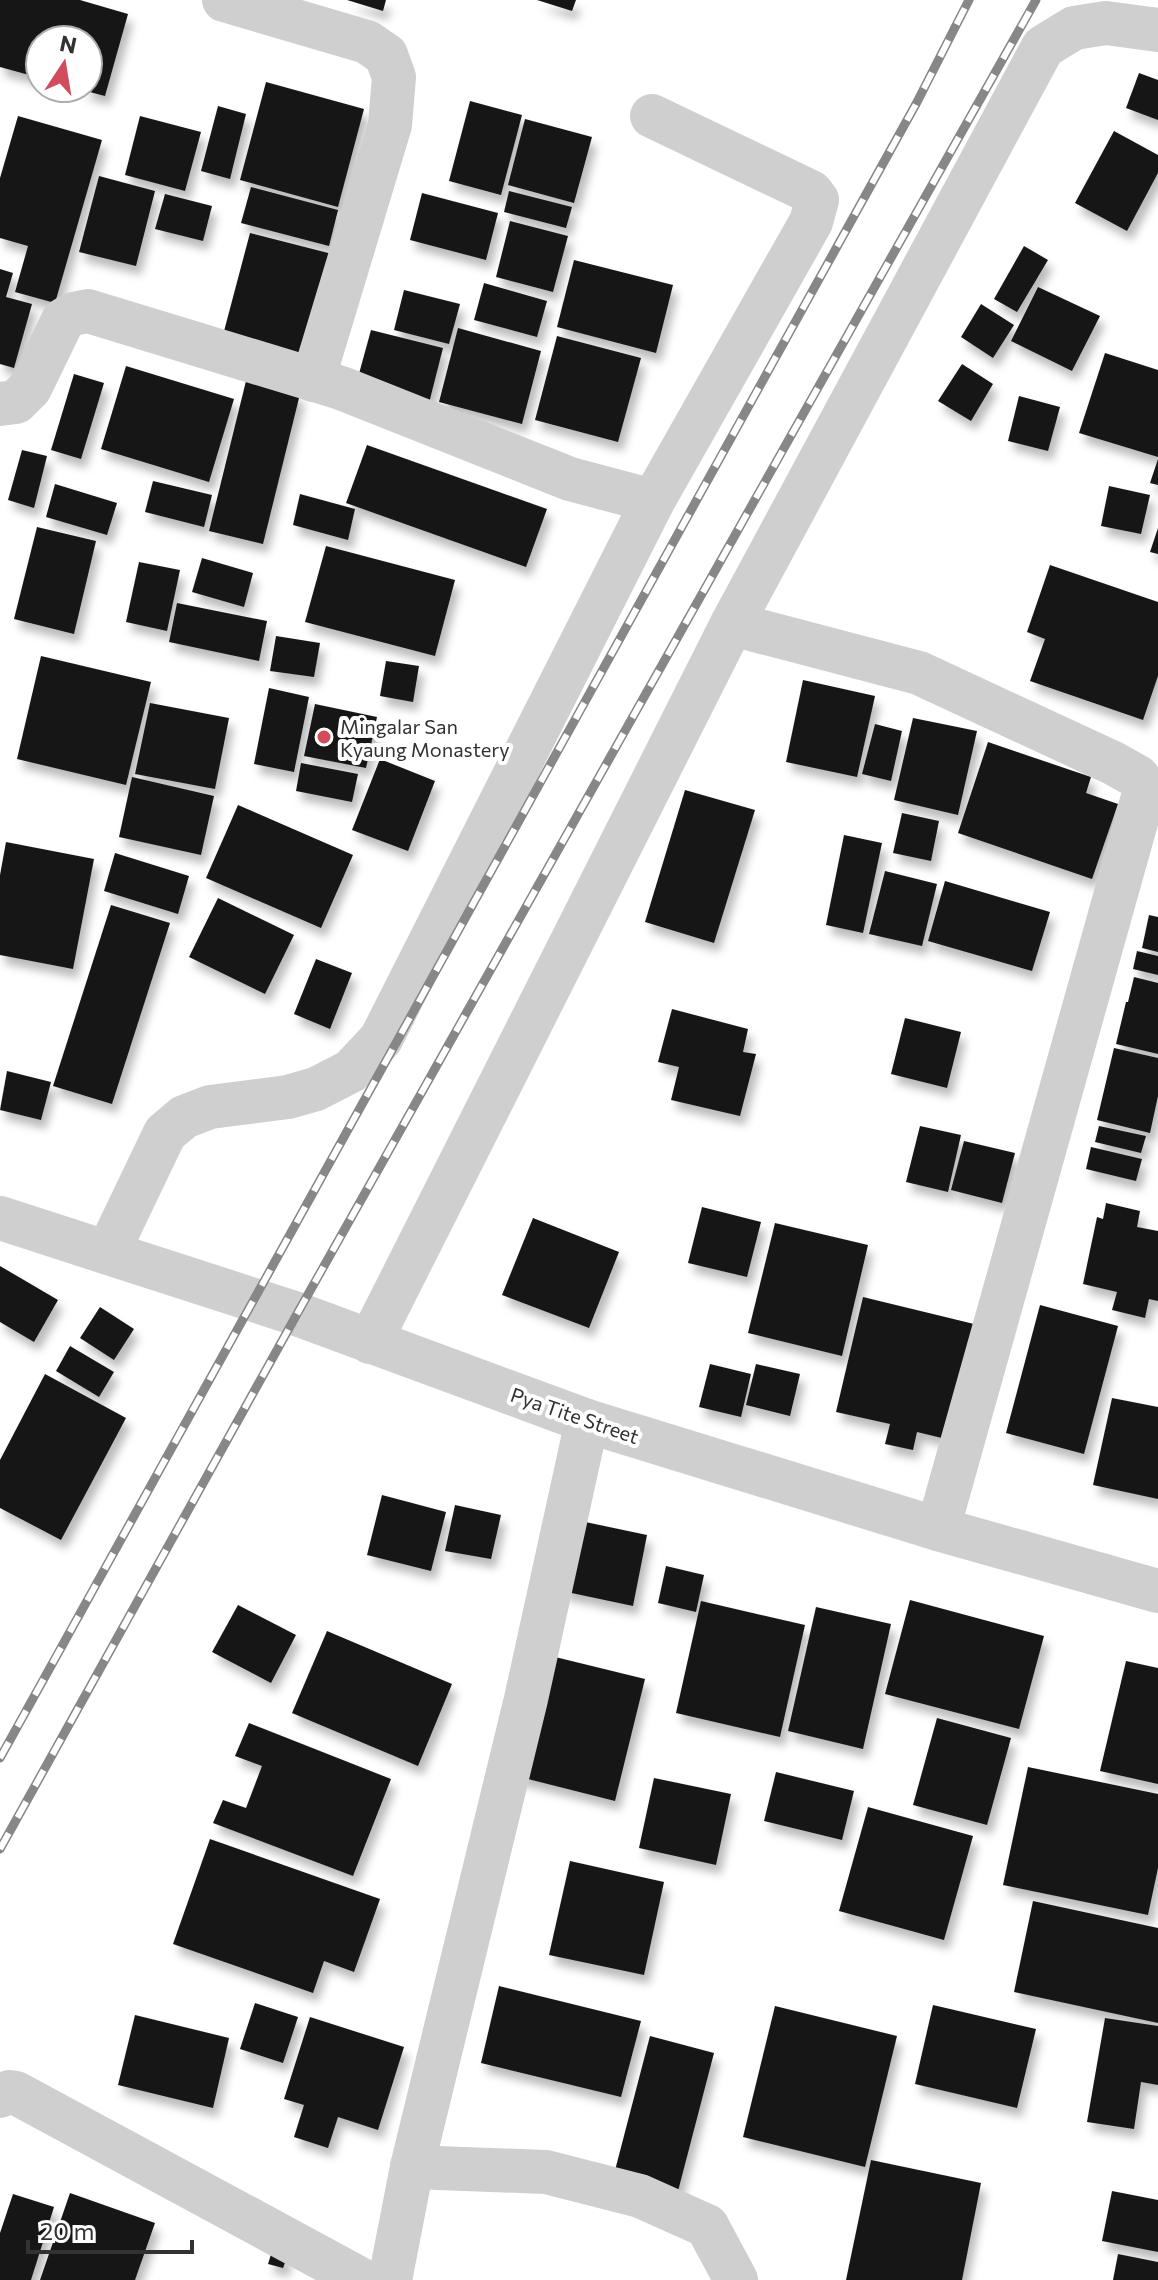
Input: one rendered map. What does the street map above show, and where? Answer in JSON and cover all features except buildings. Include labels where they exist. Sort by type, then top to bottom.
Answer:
[{"type":"street","points":[[224,0],[367,42],[386,55],[394,77],[390,125],[313,380]]},
{"type":"street","points":[[370,1342],[732,624],[1043,47],[1074,28],[1106,23],[1158,30]]},
{"type":"street","points":[[108,1252],[165,1133],[184,1117],[210,1107],[288,1097],[316,1089],[351,1071],[381,1039],[653,501],[811,222],[817,200],[811,192],[652,116]]},
{"type":"street","points":[[0,404],[16,402],[30,388],[63,320],[88,311],[313,380],[570,479],[653,501]]},
{"type":"street","points":[[732,624],[919,673],[1138,777],[1152,771]]},
{"type":"street","points":[[938,1529],[1152,771]]},
{"type":"street","name":"Pya Tite Street","points":[[0,1218],[297,1314],[587,1421],[938,1529],[1158,1591]]},
{"type":"street","points":[[390,2280],[412,2167],[526,1699],[587,1421]]},
{"type":"street","points":[[0,2096],[16,2093],[362,2280]]},
{"type":"street","points":[[412,2167],[546,2172],[640,2196],[707,2226],[736,2280]]},
{"type":"railway","points":[[0,1758],[916,104],[969,0]]},
{"type":"railway","points":[[0,1849],[297,1314],[1036,0]]},
{"type":"place","name":"Mingalar San Kyaung Monastery","points":[[324,737]]}]
